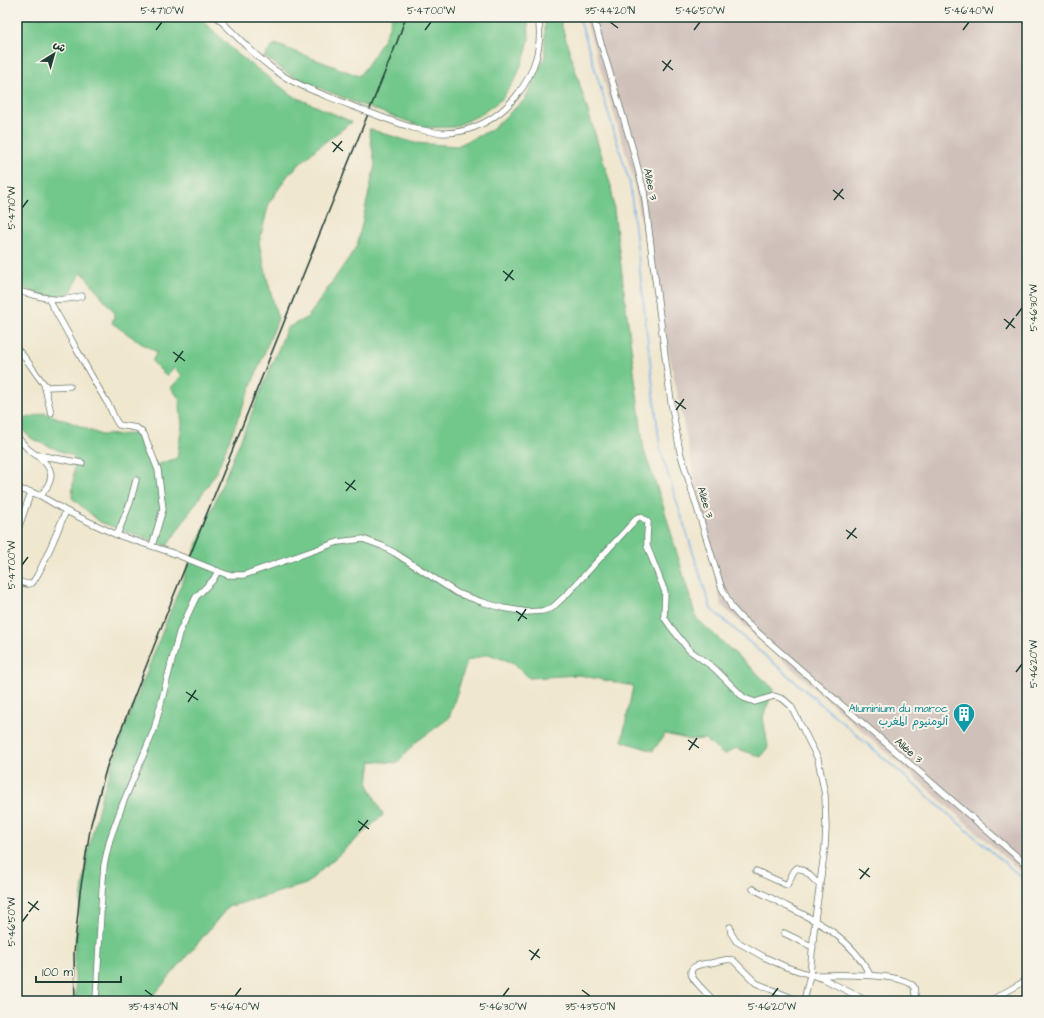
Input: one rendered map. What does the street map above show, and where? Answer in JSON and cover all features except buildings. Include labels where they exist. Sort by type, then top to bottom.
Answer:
[{"type":"street","points":[[217,17],[258,56],[282,75],[302,86],[415,129],[444,133],[460,131],[488,120],[502,112],[510,103],[525,84],[533,67],[539,33],[538,17]]},
{"type":"street","name":"Allée 3","points":[[593,17],[644,192],[671,402],[680,452],[710,554],[726,599],[732,608],[742,618],[1027,865]]},
{"type":"street","points":[[17,291],[49,300],[72,299],[82,296]]},
{"type":"street","points":[[49,300],[66,327],[93,380],[113,412],[117,423],[119,425],[137,428],[144,434],[158,470],[163,501],[163,509],[152,546]]},
{"type":"street","points":[[17,349],[47,386],[70,386]]},
{"type":"street","points":[[44,383],[51,413]]},
{"type":"street","points":[[17,437],[48,467],[51,478],[49,484],[40,496]]},
{"type":"street","points":[[36,455],[82,463]]},
{"type":"street","points":[[117,535],[130,503],[136,480]]},
{"type":"street","points":[[17,489],[31,492],[40,496],[66,511],[117,535],[170,552],[228,575],[244,575],[338,542],[363,539],[382,546],[395,553],[457,594],[503,608],[527,612],[548,610],[556,605],[631,524],[638,517],[641,517],[648,522],[648,546],[665,592],[664,617],[670,626],[689,650],[714,668],[744,698],[754,702],[774,696],[783,699],[791,706],[816,755],[827,810],[825,847],[815,919],[810,975],[804,1001]]},
{"type":"street","points":[[17,532],[31,492]]},
{"type":"street","points":[[17,580],[30,584],[34,580],[66,511]]},
{"type":"street","points":[[96,1001],[104,865],[110,839],[123,803],[154,730],[172,659],[184,620],[196,597],[213,580],[218,571]]},
{"type":"street","points":[[756,871],[787,885],[794,871],[797,868],[802,869],[805,870],[812,880],[820,885]]},
{"type":"street","points":[[753,889],[815,919],[851,947],[865,965],[870,975]]},
{"type":"street","points":[[730,927],[731,933],[736,941],[753,951],[781,965],[836,985],[867,1001]]},
{"type":"street","points":[[784,933],[813,947]]},
{"type":"street","points":[[712,1000],[693,979],[691,973],[692,968],[696,965],[718,962],[728,958],[733,960],[756,983],[799,1001]]},
{"type":"street","points":[[810,975],[870,975],[910,982],[914,987],[916,1001]]},
{"type":"street","points":[[990,1001],[1027,980]]},
{"type":"shaded area","points":[[585,17],[1027,17],[1027,877],[721,605],[632,174]]},
{"type":"green space","points":[[17,17],[199,17],[236,53],[293,96],[352,122],[317,148],[288,175],[269,203],[259,243],[278,319],[216,473],[167,546],[100,522],[72,498],[75,457],[32,439],[17,425],[17,421],[44,413],[101,435],[135,434],[156,465],[177,458],[182,425],[179,398],[171,388],[182,375],[174,368],[166,376],[152,361],[157,352],[142,344],[112,323],[115,313],[82,272],[71,292],[59,297],[41,295],[17,285]]},
{"type":"green space","points":[[391,17],[528,17],[529,40],[516,78],[502,99],[480,115],[454,127],[426,128],[351,101],[287,73],[264,56],[275,44],[359,76],[374,56],[387,31]]},
{"type":"green space","points":[[543,17],[559,17],[611,186],[644,451],[662,502],[696,618],[774,689],[763,717],[768,747],[761,757],[736,748],[724,755],[705,739],[691,740],[665,734],[653,751],[622,741],[633,686],[579,675],[529,678],[514,663],[488,654],[467,661],[449,718],[416,742],[397,763],[371,761],[368,784],[383,815],[306,884],[228,907],[149,1001],[76,1001],[74,953],[88,851],[102,795],[124,730],[187,569],[287,328],[308,317],[357,246],[375,165],[369,129],[415,143],[457,146],[491,130],[525,99],[545,56],[545,24]]},
{"type":"waterway","points":[[579,17],[630,184],[660,449],[711,609],[1027,882]]},
{"type":"railway","points":[[75,1001],[74,953],[80,892],[91,824],[107,766],[406,17]]},
{"type":"place","name":"Aluminium du maroc ألومنيوم المغرب","points":[[964,734]]}]
